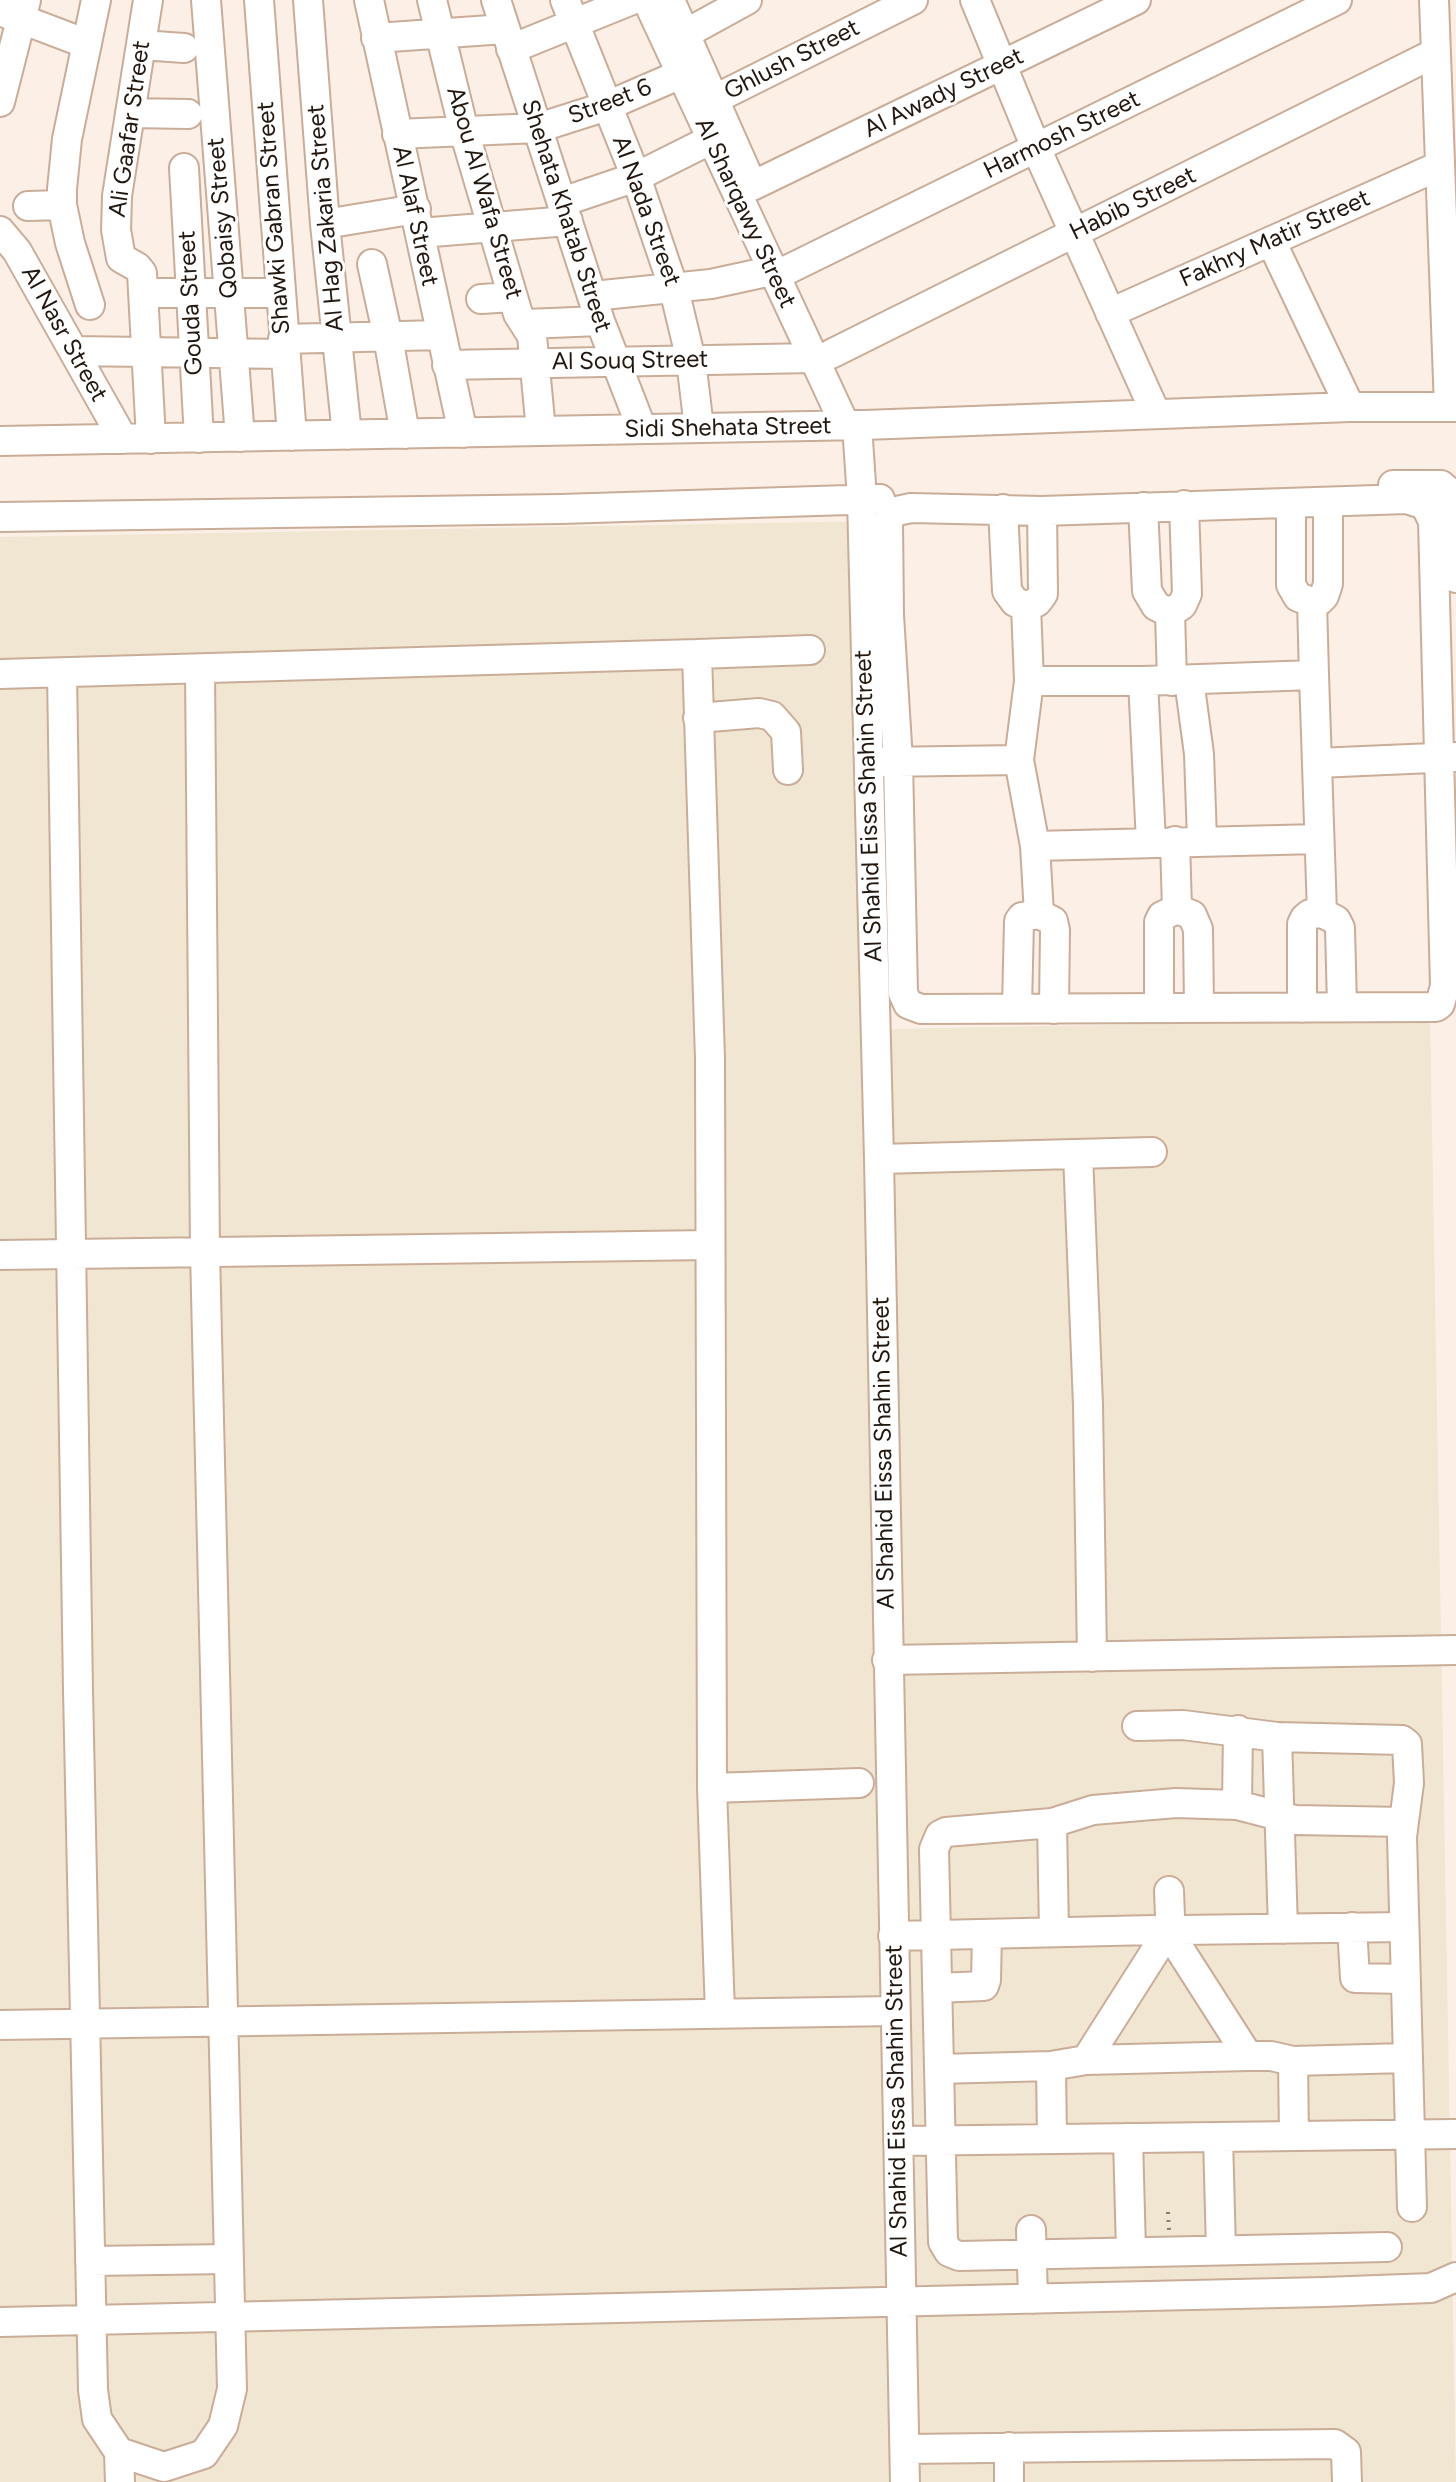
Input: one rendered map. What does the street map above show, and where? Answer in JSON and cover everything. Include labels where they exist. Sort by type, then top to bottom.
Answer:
[{"type":"street","points":[[90,305],[76,267],[62,205],[67,139],[96,0]]},
{"type":"street","name":"Ali Gaafar Street","points":[[137,439],[146,353],[143,293],[140,270],[121,258],[118,250],[116,212],[148,0]]},
{"type":"street","name":"Qobaisy Street","points":[[206,0],[240,437]]},
{"type":"street","name":"Shawki Gabran Street","points":[[259,0],[292,436]]},
{"type":"street","name":"Al Hag Zakaria Street","points":[[308,0],[325,224],[347,435]]},
{"type":"street","name":"Al Alaf Street","points":[[369,0],[463,433]]},
{"type":"street","name":"Abou Al Wafa Street","points":[[432,0],[464,131],[518,314],[532,336],[541,431]]},
{"type":"street","name":"Shehata Khatab Street","points":[[496,0],[597,309],[642,429]]},
{"type":"street","points":[[685,34],[747,0]]},
{"type":"street","name":"Ghlush Street","points":[[715,99],[913,0]]},
{"type":"street","points":[[975,0],[1036,148],[1156,414]]},
{"type":"street","name":"Al Awady Street","points":[[752,186],[1136,0]]},
{"type":"street","name":"Harmosh Street","points":[[526,324],[674,289],[779,270],[1337,0]]},
{"type":"street","points":[[1434,0],[1435,53],[1447,113],[1439,166],[1452,407]]},
{"type":"street","points":[[376,38],[441,34],[508,39],[570,12],[651,1]]},
{"type":"street","name":"Al Sharqawy Street","points":[[651,1],[685,34],[752,186],[779,270]]},
{"type":"street","name":"Al Sharqawy Street","points":[[651,1],[710,140],[779,270],[855,425]]},
{"type":"street","points":[[2,86],[16,10],[87,44]]},
{"type":"street","name":"Al Nada Street","points":[[570,12],[636,177],[674,289],[691,360],[699,428]]},
{"type":"street","points":[[141,45],[184,48]]},
{"type":"street","name":"Habib Street","points":[[822,356],[1435,53]]},
{"type":"street","name":"Street 6","points":[[397,134],[538,128],[607,106],[681,74]]},
{"type":"street","points":[[130,113],[188,114]]},
{"type":"street","points":[[325,224],[418,221],[493,227],[565,212],[710,140]]},
{"type":"street","name":"Fakhry Matir Street","points":[[1110,313],[1439,166]]},
{"type":"street","name":"Gouda Street","points":[[184,168],[199,438]]},
{"type":"street","points":[[28,206],[62,205]]},
{"type":"street","name":"Al Nasr Street","points":[[0,231],[17,251],[74,351],[137,439]]},
{"type":"street","points":[[1271,241],[1350,407]]},
{"type":"street","points":[[76,267],[121,258]]},
{"type":"street","points":[[372,264],[405,434]]},
{"type":"street","points":[[143,293],[279,293]]},
{"type":"street","points":[[481,299],[513,297]]},
{"type":"street","points":[[74,351],[234,353],[336,338],[440,335]]},
{"type":"street","name":"Al Souq Street","points":[[447,365],[822,356]]},
{"type":"street","name":"Sidi Shehata Street","points":[[0,441],[855,425],[1350,407],[1452,407]]},
{"type":"street","name":"Al Shahid Eissa Shahin Street","points":[[855,425],[862,499],[879,1159],[905,2482]]},
{"type":"street","points":[[0,517],[561,509],[862,499],[1079,502],[1441,485],[1453,495],[1455,503],[1456,578]]},
{"type":"street","points":[[1407,499],[1419,501],[1429,511],[1433,521],[1448,757],[1445,986],[1443,1000],[1436,1007],[921,1009],[908,1004],[905,999],[898,761],[889,615],[888,523],[897,511],[911,508],[1042,511],[1079,502],[1143,507],[1328,504],[1407,499]]},
{"type":"street","points":[[1291,503],[1291,585],[1298,597],[1312,602],[1324,596],[1328,584],[1328,504]]},
{"type":"street","points":[[1170,613],[1182,605],[1187,594],[1184,505]]},
{"type":"street","points":[[1143,507],[1147,591],[1156,606],[1170,613]]},
{"type":"street","points":[[1003,509],[1007,591],[1015,602],[1026,606],[1037,602],[1043,594],[1042,511]]},
{"type":"street","points":[[1312,602],[1322,913]]},
{"type":"street","points":[[1026,606],[1029,681],[1019,760],[1035,846],[1039,914]]},
{"type":"street","points":[[1170,613],[1180,681],[1199,754],[1176,841]]},
{"type":"street","points":[[0,674],[810,650]]},
{"type":"street","points":[[697,654],[710,1059],[712,1788],[720,2013]]},
{"type":"street","points":[[62,673],[70,1254],[93,2390],[97,2419],[119,2452],[164,2474],[204,2468],[223,2426],[232,2389],[205,1251],[200,670]]},
{"type":"street","points":[[1029,681],[1180,681],[1314,675]]},
{"type":"street","points":[[1143,681],[1176,841],[1177,909]]},
{"type":"street","points":[[698,718],[759,713],[772,716],[786,732],[788,770]]},
{"type":"street","points":[[1317,763],[1448,757]]},
{"type":"street","points":[[868,762],[1019,760]]},
{"type":"street","points":[[1035,846],[1319,839]]},
{"type":"street","points":[[1159,1007],[1159,922],[1162,916],[1177,909],[1192,915],[1198,929],[1199,1007]]},
{"type":"street","points":[[1302,1008],[1302,924],[1310,914],[1322,913],[1336,920],[1340,928],[1342,1006]]},
{"type":"street","points":[[1017,1007],[1019,921],[1029,914],[1039,914],[1053,921],[1055,930],[1054,1009]]},
{"type":"street","points":[[879,1159],[1152,1152]]},
{"type":"street","points":[[1078,1154],[1088,1405],[1092,1657]]},
{"type":"street","points":[[0,1255],[710,1245]]},
{"type":"street","points":[[887,1660],[1456,1650]]},
{"type":"street","points":[[1137,1726],[1183,1725],[1277,1737],[1405,1742],[1409,1768],[1404,1822],[1404,1927],[1412,2207]]},
{"type":"street","points":[[1237,1805],[1238,1730]]},
{"type":"street","points":[[1277,1737],[1283,1929]]},
{"type":"street","points":[[712,1788],[859,1783]]},
{"type":"street","points":[[1387,2247],[1323,2238],[1221,2250],[1131,2252],[1031,2242],[954,2255],[945,2248],[934,1849],[940,1835],[954,1831],[1052,1823],[1116,1806],[1176,1803],[1237,1805],[1281,1818],[1404,1822]]},
{"type":"street","points":[[1052,1823],[1054,1932]]},
{"type":"street","points":[[893,1936],[1054,1932],[1169,1925],[1283,1929],[1404,1927]]},
{"type":"street","points":[[1169,1925],[1248,2056]]},
{"type":"street","points":[[1086,2060],[1169,1925]]},
{"type":"street","points":[[1352,1927],[1355,1978],[1405,1979]]},
{"type":"street","points":[[937,1988],[984,1986],[987,1934]]},
{"type":"street","points":[[0,2025],[895,2011]]},
{"type":"street","points":[[939,2069],[1051,2066],[1086,2060],[1248,2056],[1271,2056],[1293,2061],[1406,2058]]},
{"type":"street","points":[[1293,2061],[1294,2136]]},
{"type":"street","points":[[1051,2066],[1052,2139]]},
{"type":"street","points":[[898,2141],[1456,2134]]},
{"type":"street","points":[[1218,2137],[1221,2250]]},
{"type":"street","points":[[1128,2138],[1131,2252]]},
{"type":"street","points":[[1323,2238],[1324,2292]]},
{"type":"street","points":[[1031,2242],[1033,2299]]},
{"type":"street","points":[[1176,2251],[1178,2295]]},
{"type":"street","points":[[90,2261],[229,2259]]},
{"type":"street","points":[[0,2322],[1324,2292],[1443,2283],[1456,2301]]},
{"type":"street","points":[[905,2449],[1335,2444],[1346,2452],[1347,2482]]},
{"type":"street","points":[[1009,2447],[1009,2482]]},
{"type":"street","points":[[119,2452],[120,2482]]},
{"type":"shaded area","points":[[876,521],[886,1029],[1430,1019],[1456,2482],[0,2482],[0,537]]}]
